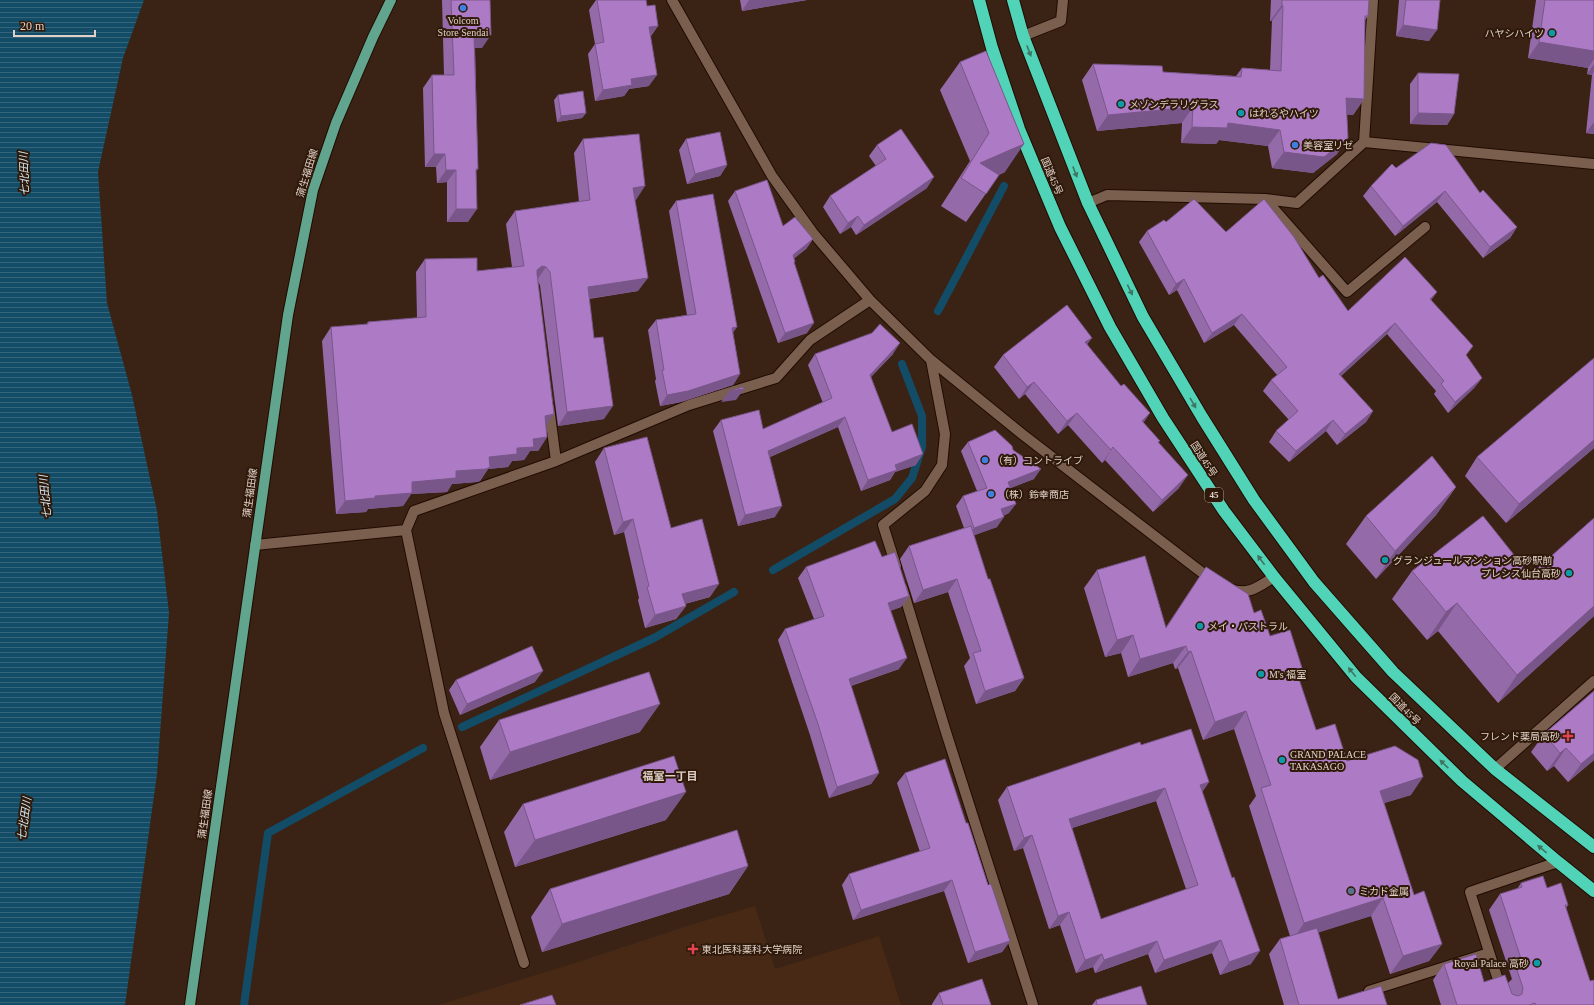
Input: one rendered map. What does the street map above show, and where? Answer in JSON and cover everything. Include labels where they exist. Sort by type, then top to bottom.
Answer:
[{"type":"highway","name":"国道45号","points":[[979,0],[992,48],[1019,129],[1060,227],[1110,327],[1163,418],[1224,511],[1274,576],[1356,677],[1462,781],[1594,891]]},
{"type":"highway","name":"国道45号","points":[[1013,0],[1023,36],[1088,203],[1143,317],[1202,417],[1254,500],[1314,582],[1393,672],[1495,769],[1594,847]]},
{"type":"main road","name":"蒲生福田線","points":[[190,1005],[288,315],[313,190],[336,123],[373,37],[391,0]]},
{"type":"street","points":[[672,0],[772,176],[813,233],[870,300],[931,360],[1034,444],[1216,582],[1233,590],[1252,590],[1274,576]]},
{"type":"street","points":[[1023,36],[1061,21],[1063,0]]},
{"type":"street","points":[[1088,203],[1107,195],[1265,199],[1297,203],[1364,142],[1373,0]]},
{"type":"street","points":[[1364,142],[1594,164]]},
{"type":"street","points":[[1265,199],[1346,292],[1425,226]]},
{"type":"street","points":[[524,963],[444,713],[406,530],[414,511],[556,462],[689,405],[776,378],[810,340],[870,300]]},
{"type":"street","points":[[931,360],[945,434],[942,465],[925,491],[883,524],[945,729],[1033,1005]]},
{"type":"street","points":[[548,400],[556,462]]},
{"type":"street","points":[[254,546],[406,530]]},
{"type":"street","points":[[1495,769],[1594,681]]},
{"type":"street","points":[[1506,1005],[1470,892],[1558,862]]},
{"type":"street","points":[[1361,994],[1489,953]]},
{"type":"shaded area","name":"東北医科薬科大学病院","points":[[755,906],[775,969],[879,936],[901,1005],[438,1005],[578,962],[690,925]]},
{"type":"water","name":"七北田川","points":[[0,0],[144,0],[123,58],[98,172],[107,303],[132,395],[157,511],[169,613],[157,774],[125,1005],[0,1005]]},
{"type":"building","points":[[451,0],[490,0],[491,35],[474,36],[478,169],[476,169],[477,209],[456,209],[456,170],[446,170],[445,154],[434,154],[432,75],[454,75]]},
{"type":"building","points":[[597,0],[646,0],[647,6],[655,5],[658,26],[649,27],[657,75],[631,79],[632,85],[603,90],[595,44],[604,42]]},
{"type":"building","points":[[1282,0],[1369,0],[1368,16],[1365,16],[1364,99],[1346,98],[1348,138],[1324,157],[1284,152],[1280,130],[1228,123],[1227,128],[1192,127],[1193,107],[1108,115],[1093,64],[1162,66],[1163,72],[1241,77],[1242,68],[1281,71]]},
{"type":"building","points":[[1406,0],[1440,0],[1437,30],[1403,25]]},
{"type":"building","points":[[1545,0],[1594,0],[1594,51],[1539,42]]},
{"type":"building","points":[[986,51],[1024,144],[980,163],[999,175],[986,194],[961,178],[989,133],[960,62]]},
{"type":"building","points":[[1418,73],[1459,74],[1454,114],[1418,113]]},
{"type":"building","points":[[583,91],[586,113],[561,116],[558,95]]},
{"type":"building","points":[[901,129],[934,177],[864,225],[858,216],[848,223],[830,196],[886,159],[877,145]]},
{"type":"building","points":[[720,132],[727,165],[695,174],[686,139]]},
{"type":"building","points":[[639,134],[645,186],[633,188],[648,278],[588,287],[594,338],[603,337],[613,406],[567,412],[550,272],[546,267],[542,266],[537,270],[537,274],[554,414],[545,416],[547,437],[533,439],[534,447],[517,448],[517,454],[489,457],[490,467],[486,469],[456,471],[456,478],[412,482],[412,493],[375,496],[375,498],[345,501],[331,327],[426,317],[425,259],[477,258],[477,271],[524,266],[515,211],[590,200],[583,139]]},
{"type":"building","points":[[1431,143],[1446,145],[1480,193],[1483,190],[1517,227],[1490,247],[1445,191],[1403,226],[1371,186],[1392,164],[1396,168]]},
{"type":"building","points":[[767,180],[783,226],[795,217],[813,239],[793,255],[814,323],[785,333],[735,191]]},
{"type":"building","points":[[713,194],[737,327],[732,328],[740,374],[688,391],[667,395],[662,370],[664,370],[656,320],[696,314],[676,201]]},
{"type":"building","points":[[1194,199],[1226,232],[1264,199],[1294,237],[1319,278],[1323,275],[1348,311],[1405,257],[1437,292],[1430,299],[1473,346],[1466,355],[1482,378],[1455,402],[1441,384],[1444,381],[1395,323],[1339,374],[1373,411],[1345,434],[1333,420],[1296,451],[1276,431],[1298,411],[1271,380],[1287,367],[1242,314],[1212,333],[1184,279],[1176,284],[1147,231],[1164,220],[1166,222]]},
{"type":"building","points":[[1067,305],[1092,338],[1085,342],[1121,386],[1124,384],[1150,413],[1142,421],[1160,441],[1158,442],[1188,475],[1162,500],[1113,447],[1111,450],[1077,413],[1067,421],[1034,382],[1027,387],[1003,355]]},
{"type":"building","points":[[880,324],[900,343],[870,375],[892,432],[912,424],[923,454],[895,465],[897,470],[868,480],[845,417],[768,451],[782,506],[745,515],[721,420],[759,410],[763,429],[832,398],[815,354],[872,333]]},
{"type":"building","points":[[1594,358],[1594,440],[1519,504],[1477,457]]},
{"type":"building","points":[[743,387],[744,389],[729,391]]},
{"type":"building","points":[[995,430],[1012,446],[1013,450],[1041,469],[1008,482],[1016,504],[1001,509],[1004,517],[974,528],[963,496],[987,488],[968,442]]},
{"type":"building","points":[[647,437],[671,528],[702,519],[719,584],[682,594],[686,606],[655,615],[647,587],[649,586],[633,519],[623,522],[604,448]]},
{"type":"building","points":[[1432,456],[1456,487],[1395,551],[1366,516]]},
{"type":"building","points":[[1483,516],[1530,575],[1594,518],[1594,606],[1517,675],[1457,603],[1446,612],[1412,571]]},
{"type":"building","points":[[971,526],[988,579],[990,579],[1024,678],[985,691],[973,653],[981,651],[957,579],[923,590],[909,546]]},
{"type":"building","points":[[875,541],[882,557],[895,552],[909,596],[888,603],[907,658],[849,679],[879,773],[837,787],[818,724],[785,629],[824,616],[806,567]]},
{"type":"building","points":[[1145,556],[1166,628],[1206,567],[1248,594],[1254,613],[1261,610],[1270,636],[1290,630],[1302,668],[1296,670],[1316,730],[1335,724],[1347,761],[1395,746],[1418,760],[1423,777],[1380,791],[1414,895],[1424,891],[1442,944],[1403,956],[1383,898],[1304,923],[1261,788],[1271,785],[1246,711],[1215,722],[1191,651],[1188,652],[1186,646],[1140,659],[1133,635],[1117,640],[1097,570]]},
{"type":"building","points":[[532,646],[543,671],[467,704],[456,680]]},
{"type":"building","points":[[649,672],[660,704],[510,752],[499,720]]},
{"type":"building","points":[[1594,691],[1594,753],[1581,764],[1566,748],[1560,753],[1544,734]]},
{"type":"building","points":[[1191,729],[1209,782],[1200,785],[1232,878],[1234,877],[1260,951],[1229,962],[1221,940],[1164,960],[1157,941],[1104,960],[1102,954],[1085,960],[1069,912],[1058,916],[1032,835],[1024,838],[1007,787],[1140,742],[1141,745]],"holes":[[[1165,788],[1198,885],[1101,919],[1069,819]]]},
{"type":"building","points":[[674,756],[686,792],[535,840],[523,804]]},
{"type":"building","points":[[945,759],[988,885],[991,884],[1010,941],[975,952],[952,880],[861,910],[849,874],[930,848],[905,773]]},
{"type":"building","points":[[737,830],[748,866],[562,924],[550,889]]},
{"type":"building","points":[[1543,876],[1547,888],[1561,883],[1568,905],[1565,905],[1590,981],[1594,980],[1594,1005],[1536,1005],[1535,1003],[1529,1005],[1457,1005],[1444,964],[1476,954],[1484,982],[1505,975],[1512,994],[1518,996],[1522,994],[1523,988],[1517,970],[1524,968],[1500,894],[1522,887],[1521,883]]},
{"type":"building","points":[[1317,928],[1338,999],[1381,986],[1387,1005],[1299,1005],[1280,939]]},
{"type":"building","points":[[982,979],[991,1005],[943,1005],[939,993]]},
{"type":"building","points":[[1141,986],[1147,1005],[1097,1005],[1096,1000]]},
{"type":"building","points":[[552,995],[556,1005],[520,1005]]},
{"type":"waterway","points":[[938,311],[1004,186]]},
{"type":"waterway","points":[[773,570],[895,499],[912,478],[922,447],[922,416],[902,364]]},
{"type":"waterway","points":[[462,727],[654,638],[734,592]]},
{"type":"waterway","points":[[244,1005],[268,833],[423,748]]},
{"type":"place","name":"Volcom Store Sendai","points":[[463,8]]},
{"type":"place","name":"ハヤシハイツ","points":[[1552,33]]},
{"type":"place","name":"メゾンデラリグラス","points":[[1121,104]]},
{"type":"place","name":"はれるやハイツ","points":[[1241,113]]},
{"type":"place","name":"美容室リゼ","points":[[1295,145]]},
{"type":"place","name":"（有）コントライブ","points":[[985,460]]},
{"type":"place","name":"（株）鈴幸商店","points":[[991,494]]},
{"type":"place","name":"グランジュールマンション高砂駅前","points":[[1385,560]]},
{"type":"place","name":"プレシス仙台高砂","points":[[1569,573]]},
{"type":"place","name":"メイ・パストラル","points":[[1200,626]]},
{"type":"place","name":"M's 福室","points":[[1261,674]]},
{"type":"place","name":"フレンド薬局高砂","points":[[1568,736]]},
{"type":"place","name":"GRAND PALACE TAKASAGO","points":[[1282,760]]},
{"type":"place","name":"ミカド金属","points":[[1351,891]]},
{"type":"place","name":"東北医科薬科大学病院","points":[[693,949]]},
{"type":"place","name":"Royal Palace 高砂","points":[[1537,963]]},
{"type":"district","name":"福室一丁目","points":[[670,776]]}]
